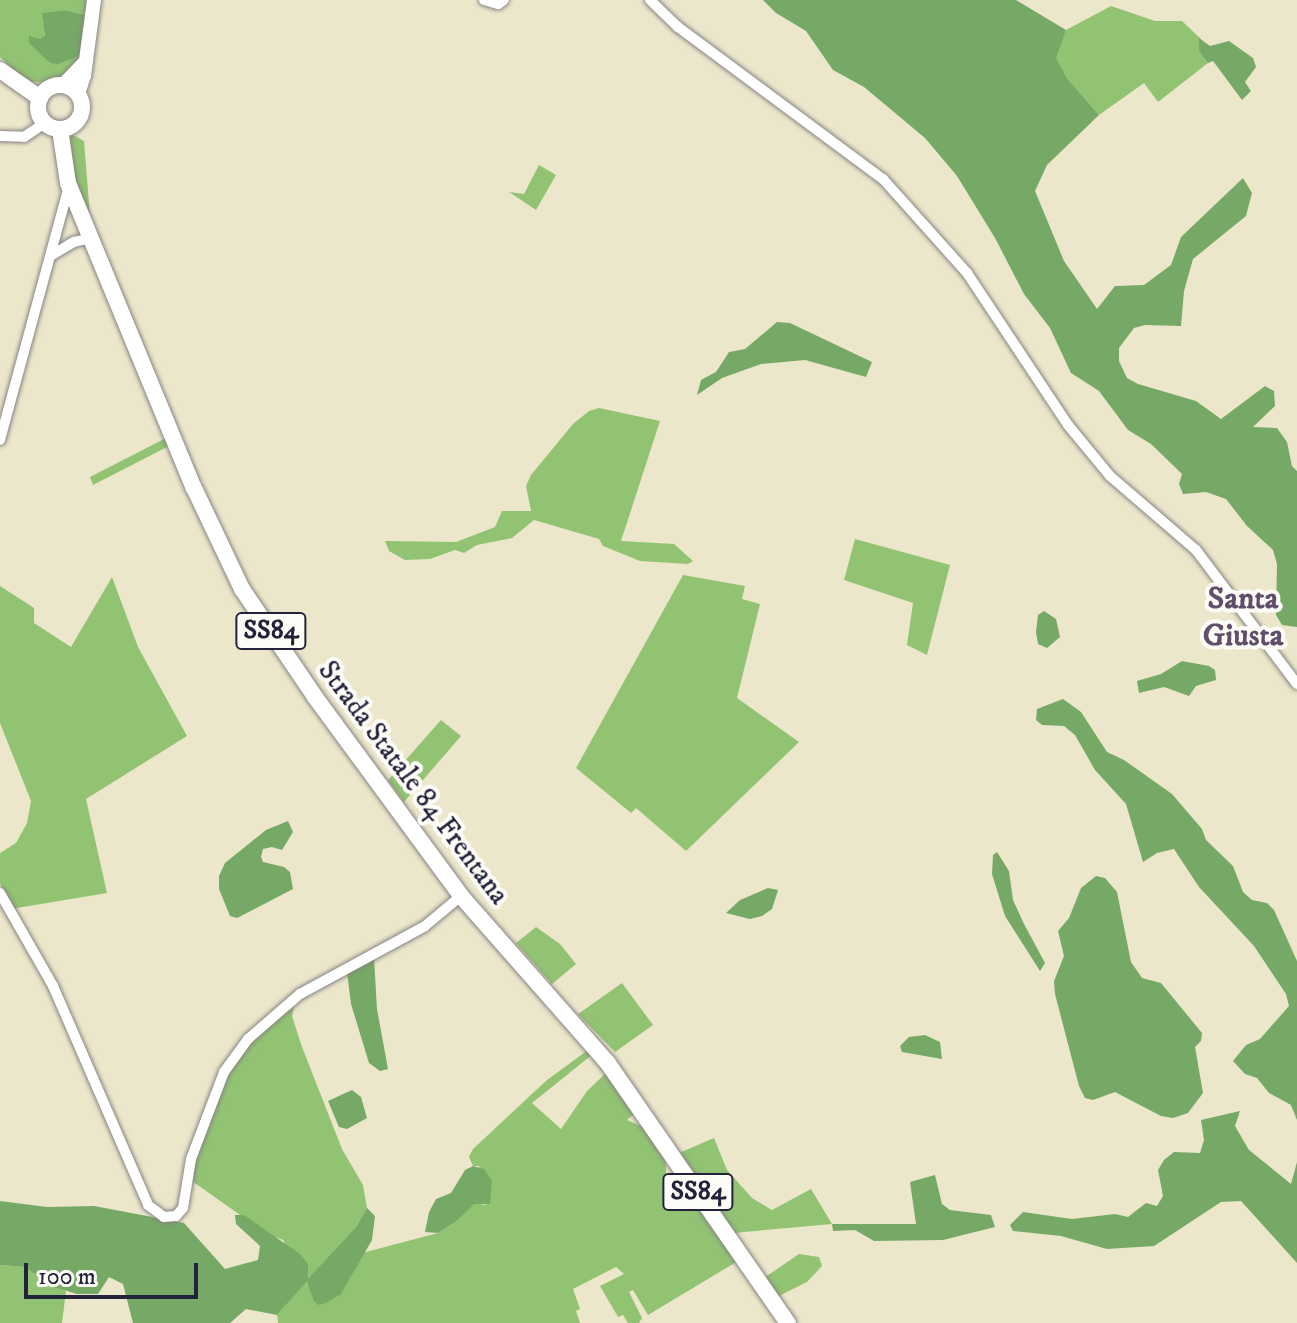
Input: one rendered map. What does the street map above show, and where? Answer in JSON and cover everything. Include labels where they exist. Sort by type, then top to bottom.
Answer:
[{"type":"main road","points":[[0,70],[40,98]]},
{"type":"main road","points":[[48,88],[70,89],[82,104],[80,116],[72,126],[53,126],[39,114],[40,98],[48,88]]},
{"type":"main road","name":"Strada Statale 84 Frentana","points":[[53,126],[68,183],[194,488],[236,579],[315,697],[461,896],[607,1062],[788,1323]]},
{"type":"street","points":[[70,89],[86,60],[94,0]]},
{"type":"street","points":[[484,0],[498,4],[504,0]]},
{"type":"street","points":[[650,0],[678,27],[883,179],[967,273],[1068,425],[1110,476],[1196,550],[1297,684]]},
{"type":"street","points":[[0,136],[24,137],[53,126]]},
{"type":"street","points":[[0,440],[52,255],[68,183]]},
{"type":"street","points":[[52,255],[74,242],[92,238]]},
{"type":"street","points":[[0,893],[57,996],[148,1205],[164,1217],[176,1216],[183,1208],[191,1159],[224,1072],[248,1039],[300,994],[425,926],[461,896]]},
{"type":"green space","points":[[0,0],[87,0],[86,15],[64,10],[43,13],[45,37],[40,40],[43,55],[50,63],[79,56],[78,63],[62,77],[48,82],[32,82],[17,73],[0,57]]},
{"type":"green space","points":[[763,0],[1016,0],[1066,30],[1056,58],[1067,78],[1099,115],[1047,165],[1035,191],[1064,261],[1097,309],[1115,286],[1144,285],[1171,265],[1181,237],[1243,178],[1252,193],[1246,216],[1193,259],[1184,291],[1181,326],[1145,325],[1134,328],[1119,348],[1119,361],[1127,378],[1196,401],[1221,419],[1265,386],[1274,391],[1275,406],[1253,427],[1277,428],[1287,442],[1292,466],[1297,471],[1297,627],[1282,625],[1276,615],[1277,564],[1273,550],[1247,526],[1226,499],[1206,492],[1183,494],[1179,484],[1182,474],[1151,444],[1128,430],[1099,391],[1071,373],[1050,328],[1024,294],[995,238],[957,176],[925,138],[864,87],[833,70],[806,31],[776,13]]},
{"type":"green space","points":[[1111,6],[1155,21],[1182,21],[1201,39],[1204,58],[1208,63],[1158,102],[1144,83],[1099,115],[1067,78],[1055,57],[1066,30]]},
{"type":"green space","points":[[64,10],[86,15],[79,56],[58,64],[50,63],[29,43],[29,36],[40,39],[45,36],[42,13]]},
{"type":"green space","points":[[1199,38],[1210,46],[1229,41],[1253,58],[1256,67],[1245,82],[1251,91],[1242,100],[1213,61],[1208,63],[1204,58],[1199,50]]},
{"type":"green space","points":[[73,135],[84,141],[90,216],[65,158],[65,140]]},
{"type":"green space","points":[[539,165],[556,175],[536,210],[509,192],[524,194]]},
{"type":"green space","points":[[777,322],[790,323],[872,362],[866,377],[805,360],[761,364],[722,378],[697,395],[701,380],[716,372],[729,352],[745,349]]},
{"type":"green space","points":[[599,408],[660,421],[621,541],[674,544],[693,561],[688,564],[640,561],[603,546],[599,539],[534,520],[512,538],[477,545],[464,553],[455,550],[430,559],[405,560],[389,551],[385,541],[456,542],[495,527],[502,511],[531,511],[526,486],[531,475],[573,424],[589,411]]},
{"type":"green space","points":[[166,438],[169,446],[93,485],[90,477]]},
{"type":"green space","points":[[855,539],[950,565],[927,655],[907,645],[913,603],[844,580]]},
{"type":"green space","points":[[683,575],[745,586],[742,599],[760,604],[737,698],[799,742],[686,851],[636,808],[631,813],[576,768]]},
{"type":"green space","points":[[112,577],[138,647],[187,736],[86,799],[107,893],[11,909],[0,883],[0,853],[16,843],[27,823],[31,801],[0,723],[0,586],[34,608],[34,623],[71,647]]},
{"type":"green space","points":[[1044,611],[1056,619],[1060,637],[1047,648],[1038,644],[1036,632],[1038,615]]},
{"type":"green space","points":[[1182,661],[1209,666],[1215,670],[1216,680],[1196,686],[1189,696],[1164,687],[1139,693],[1137,681],[1161,674]]},
{"type":"green space","points":[[1063,699],[1081,712],[1107,752],[1124,760],[1172,794],[1202,829],[1206,840],[1233,866],[1243,892],[1252,900],[1267,903],[1274,910],[1297,961],[1297,1120],[1291,1105],[1269,1093],[1257,1078],[1245,1074],[1233,1061],[1246,1045],[1260,1039],[1289,1006],[1286,994],[1254,946],[1199,887],[1174,849],[1157,853],[1143,862],[1126,804],[1095,770],[1075,735],[1064,726],[1042,725],[1036,720],[1037,709]]},
{"type":"green space","points":[[441,720],[461,736],[404,802],[388,780]]},
{"type":"green space","points":[[288,821],[293,832],[282,850],[272,847],[263,849],[261,857],[263,862],[284,867],[290,872],[293,889],[237,918],[230,916],[219,889],[219,876],[225,863],[266,830]]},
{"type":"green space","points":[[997,852],[1009,871],[1013,900],[1045,963],[1040,971],[1005,916],[992,874],[993,855]]},
{"type":"green space","points":[[1096,876],[1105,878],[1117,892],[1131,962],[1142,978],[1161,983],[1202,1033],[1201,1041],[1195,1047],[1203,1093],[1188,1113],[1173,1118],[1161,1116],[1115,1092],[1093,1100],[1085,1098],[1079,1086],[1055,994],[1054,981],[1064,956],[1058,931],[1069,918],[1081,888]]},
{"type":"green space","points":[[768,888],[778,890],[772,909],[762,916],[750,919],[726,913],[740,900]]},
{"type":"green space","points":[[536,927],[560,944],[576,964],[552,984],[516,943]]},
{"type":"green space","points":[[374,958],[377,1009],[388,1069],[380,1071],[369,1063],[351,1004],[347,972]]},
{"type":"green space","points":[[622,983],[653,1025],[615,1052],[578,1014]]},
{"type":"green space","points":[[295,1003],[292,1016],[302,1047],[342,1149],[363,1185],[367,1208],[356,1227],[308,1280],[313,1300],[349,1280],[362,1253],[438,1233],[457,1221],[474,1203],[486,1205],[479,1166],[473,1166],[469,1157],[473,1149],[547,1080],[588,1050],[593,1054],[532,1103],[561,1129],[587,1091],[607,1072],[636,1112],[627,1120],[648,1129],[665,1153],[667,1185],[671,1190],[690,1191],[738,1261],[648,1315],[633,1290],[629,1292],[642,1318],[639,1323],[628,1323],[623,1315],[618,1317],[600,1286],[624,1274],[616,1267],[573,1289],[580,1309],[576,1311],[580,1323],[278,1323],[277,1315],[307,1280],[283,1240],[264,1232],[192,1181],[196,1156],[228,1070],[240,1053]]},
{"type":"green space","points":[[925,1035],[940,1042],[942,1059],[902,1052],[900,1046],[909,1037]]},
{"type":"green space","points":[[352,1090],[361,1097],[367,1118],[347,1129],[339,1127],[328,1101]]},
{"type":"green space","points":[[1240,1111],[1235,1126],[1249,1150],[1291,1184],[1297,1162],[1297,1263],[1241,1201],[1221,1202],[1154,1246],[1107,1249],[1061,1236],[1013,1231],[1010,1225],[1023,1212],[1072,1219],[1115,1214],[1128,1217],[1146,1203],[1157,1206],[1163,1196],[1158,1170],[1164,1160],[1174,1152],[1200,1153],[1204,1140],[1201,1120]]},
{"type":"green space","points":[[714,1138],[727,1170],[752,1198],[772,1210],[811,1189],[832,1224],[733,1233],[679,1153]]},
{"type":"green space","points":[[473,1166],[484,1169],[492,1181],[490,1204],[474,1204],[457,1221],[438,1233],[425,1232],[429,1212],[436,1199],[451,1193],[465,1170]]},
{"type":"green space","points":[[935,1175],[942,1204],[950,1210],[991,1215],[995,1227],[943,1240],[874,1241],[855,1230],[833,1231],[832,1224],[916,1224],[910,1182]]},
{"type":"green space","points":[[0,1201],[47,1207],[94,1206],[184,1223],[225,1269],[258,1260],[260,1246],[236,1224],[235,1215],[244,1215],[300,1254],[308,1264],[308,1279],[356,1227],[367,1208],[375,1216],[372,1240],[341,1294],[326,1303],[319,1305],[313,1300],[307,1281],[277,1315],[246,1309],[230,1323],[133,1323],[123,1284],[109,1277],[98,1294],[77,1294],[54,1287],[25,1267],[0,1265]]},
{"type":"green space","points":[[799,1254],[819,1257],[822,1266],[807,1282],[777,1297],[764,1278]]},
{"type":"green space","points":[[0,1265],[25,1267],[66,1291],[62,1323],[0,1323]]},
{"type":"district","name":"Santa Giusta","points":[[1243,618]]}]
